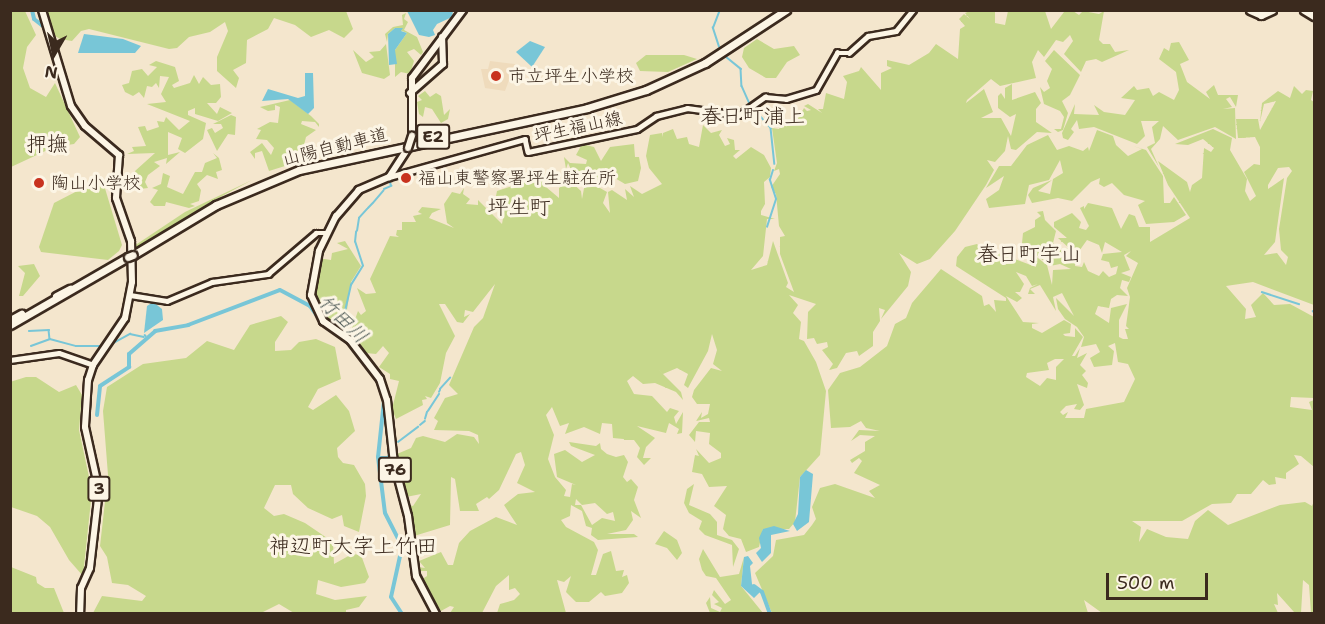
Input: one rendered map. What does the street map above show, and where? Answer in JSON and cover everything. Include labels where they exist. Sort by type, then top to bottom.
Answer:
[{"type":"highway","name":"山陽自動車道","points":[[92,280],[215,203],[285,172],[343,156],[622,96],[686,70],[741,39],[784,10]]},
{"type":"highway","points":[[1252,10],[1267,10]]},
{"type":"highway","points":[[1252,10],[1261,15],[1272,10]]},
{"type":"highway","points":[[1305,10],[1314,14]]},
{"type":"highway","points":[[56,296],[92,280]]},
{"type":"highway","points":[[61,303],[92,280]]},
{"type":"highway","points":[[10,323],[92,280]]},
{"type":"highway","points":[[10,323],[21,314]]},
{"type":"highway","points":[[10,323],[27,320]]},
{"type":"main road","name":"3","points":[[42,10],[71,106],[85,126],[113,147],[120,158],[116,198],[131,242],[130,295],[120,329],[93,365],[84,419],[99,489],[90,568],[82,586],[80,614]]},
{"type":"main road","points":[[389,177],[408,148],[412,136],[410,93],[415,71],[463,10]]},
{"type":"main road","name":"坪生福山線","points":[[389,177],[525,139],[528,152],[637,129],[656,116],[687,108],[737,116],[765,97],[786,99],[816,90],[837,53],[849,53],[868,36],[896,31],[913,10]]},
{"type":"main road","points":[[410,93],[442,66],[442,37]]},
{"type":"main road","name":"76","points":[[389,177],[357,191],[336,216],[317,255],[311,297],[323,321],[341,334],[375,371],[385,394],[394,463],[408,516],[416,576],[436,614]]},
{"type":"main road","points":[[130,295],[167,301],[212,282],[252,273],[268,274],[278,262],[318,232],[328,233]]},
{"type":"main road","points":[[10,360],[59,353],[93,365]]},
{"type":"shaded area","name":"市立坪生小学校","points":[[490,61],[515,64],[505,91],[485,88],[481,69],[488,69]]},
{"type":"green space","points":[[11,10],[25,11],[36,35],[27,47],[23,68],[30,88],[46,97],[55,83],[80,137],[74,144],[54,147],[11,167]]},
{"type":"green space","points":[[44,11],[346,11],[353,29],[344,38],[329,30],[311,37],[295,25],[274,18],[268,29],[247,40],[246,63],[233,70],[239,78],[236,88],[217,71],[217,57],[228,31],[225,22],[210,32],[189,37],[177,48],[169,49],[89,29],[81,31],[72,41],[60,39],[55,36]]},
{"type":"green space","points":[[970,11],[995,11],[995,23],[1005,25],[1008,11],[1045,11],[1051,29],[1064,12],[1073,11],[1079,15],[1083,11],[1099,14],[1104,11],[1099,40],[1103,44],[1110,44],[1115,52],[1129,50],[1102,62],[1096,59],[1086,61],[1081,72],[1064,54],[1073,41],[1070,35],[1063,42],[1056,40],[1044,57],[1038,50],[1032,62],[1036,78],[1000,86],[991,79],[967,100],[966,103],[984,89],[993,112],[981,118],[1001,118],[1011,136],[1016,114],[1010,117],[998,108],[998,96],[1001,93],[1005,99],[1005,88],[1012,84],[1012,100],[1035,92],[1041,103],[1036,109],[1036,122],[1052,133],[1037,132],[1016,150],[1011,149],[1008,136],[1005,151],[995,162],[987,160],[994,170],[986,185],[955,231],[930,259],[917,264],[899,253],[911,272],[908,286],[881,319],[885,310],[879,308],[880,321],[873,332],[873,346],[859,356],[857,351],[846,353],[837,368],[829,370],[833,364],[822,350],[828,347],[827,342],[817,344],[814,338],[807,339],[808,312],[816,304],[789,295],[798,305],[793,313],[801,322],[799,339],[804,341],[816,362],[826,391],[820,455],[800,477],[795,522],[789,529],[763,529],[759,547],[746,552],[741,539],[729,536],[723,529],[726,515],[714,506],[727,486],[709,487],[702,474],[692,472],[695,455],[699,456],[696,449],[709,463],[721,458],[721,453],[709,444],[710,433],[696,431],[695,442],[689,435],[699,422],[710,422],[709,418],[696,421],[702,412],[701,418],[708,414],[710,404],[697,404],[692,397],[694,390],[711,368],[722,371],[713,364],[717,350],[712,334],[708,351],[688,388],[684,385],[688,374],[677,368],[663,374],[681,392],[683,400],[676,392],[655,383],[643,384],[633,376],[627,381],[634,394],[652,396],[667,412],[670,408],[679,411],[674,417],[676,424],[683,412],[682,433],[677,434],[679,429],[669,423],[666,433],[637,426],[655,438],[646,447],[643,458],[651,458],[644,465],[637,457],[640,448],[634,440],[613,438],[612,424],[602,423],[600,434],[584,427],[565,434],[569,423],[560,426],[552,407],[546,415],[554,435],[548,459],[555,477],[566,490],[564,496],[570,497],[572,484],[576,485],[557,477],[554,454],[565,450],[582,462],[595,455],[571,446],[569,442],[596,446],[600,443],[601,449],[607,454],[616,457],[624,455],[628,462],[623,477],[627,482],[631,479],[638,487],[634,500],[641,518],[631,511],[633,520],[626,530],[607,534],[634,534],[638,537],[598,540],[591,535],[592,528],[586,526],[582,511],[571,505],[570,516],[561,520],[566,527],[594,542],[598,550],[591,575],[596,575],[603,554],[611,551],[616,571],[624,570],[622,577],[627,575],[629,583],[622,593],[605,596],[601,592],[589,602],[576,602],[566,592],[571,576],[564,582],[557,580],[566,613],[497,613],[500,604],[514,600],[520,594],[515,588],[509,590],[509,575],[496,586],[482,613],[450,613],[454,607],[450,606],[441,611],[421,580],[427,576],[427,571],[418,571],[418,567],[425,568],[419,561],[441,552],[448,565],[453,565],[459,543],[470,531],[496,517],[517,525],[504,505],[518,494],[535,492],[517,483],[525,465],[521,452],[516,454],[499,490],[489,499],[487,497],[476,504],[479,511],[460,511],[455,479],[451,477],[450,525],[414,536],[409,505],[413,506],[421,494],[406,497],[397,465],[402,461],[397,461],[397,454],[411,448],[416,438],[423,436],[445,442],[457,434],[474,437],[479,444],[478,435],[469,431],[434,430],[438,421],[434,418],[445,398],[458,394],[449,385],[474,327],[483,318],[495,284],[473,312],[465,310],[464,317],[470,314],[463,323],[457,322],[445,304],[439,304],[455,336],[446,353],[440,383],[431,398],[425,396],[427,399],[422,400],[423,405],[396,419],[392,409],[399,381],[390,379],[390,374],[379,367],[389,353],[383,346],[376,354],[366,353],[355,340],[352,328],[358,311],[361,315],[366,311],[357,288],[366,294],[376,293],[370,279],[390,236],[399,237],[396,235],[397,230],[402,230],[402,222],[416,222],[413,216],[422,214],[418,212],[422,207],[441,209],[432,213],[429,218],[454,228],[447,223],[444,204],[452,192],[460,194],[464,188],[463,194],[470,199],[466,204],[478,205],[478,200],[502,224],[504,213],[495,201],[497,191],[525,182],[520,174],[528,174],[530,169],[533,173],[552,176],[546,187],[559,198],[559,188],[570,181],[581,191],[582,199],[586,178],[574,176],[568,163],[566,169],[564,157],[570,163],[586,164],[587,160],[576,155],[582,144],[594,147],[601,161],[610,147],[634,144],[635,157],[639,157],[641,168],[638,181],[625,184],[603,171],[600,188],[607,192],[603,203],[610,213],[608,192],[612,190],[627,200],[625,189],[634,197],[630,186],[642,194],[662,184],[649,168],[646,156],[650,135],[662,133],[663,137],[663,133],[673,129],[677,139],[687,137],[689,144],[699,147],[703,125],[711,133],[722,130],[719,135],[725,146],[730,144],[727,138],[734,140],[735,150],[740,150],[733,156],[736,159],[751,147],[764,155],[771,168],[770,177],[764,182],[765,204],[761,215],[775,219],[767,219],[763,256],[751,270],[767,265],[773,241],[788,283],[786,287],[794,292],[780,254],[780,237],[785,236],[779,226],[776,194],[771,187],[780,174],[779,169],[774,171],[777,163],[772,128],[779,129],[782,123],[796,122],[804,108],[807,111],[811,110],[804,106],[808,104],[822,113],[818,109],[823,109],[826,93],[844,99],[847,82],[843,76],[859,71],[861,67],[881,90],[881,73],[892,68],[887,66],[887,60],[909,65],[929,53],[936,44],[958,59],[960,29],[965,26],[959,19],[964,14],[970,19],[965,13]],"holes":[[[576,499],[582,505],[595,503],[607,514],[613,512],[615,521],[602,518],[592,525],[581,505],[575,505]]]},
{"type":"green space","points":[[406,13],[404,19],[408,22],[404,30],[417,37],[423,52],[421,55],[414,49],[407,52],[414,61],[410,74],[401,72],[395,77],[395,50],[407,33],[395,28],[388,34],[387,42],[385,34],[393,27],[403,25],[402,15]]},
{"type":"green space","points":[[757,39],[774,49],[794,46],[800,55],[787,62],[776,78],[766,78],[749,68],[742,57],[744,48]]},
{"type":"green space","points":[[1179,42],[1189,60],[1180,64],[1187,82],[1210,99],[1206,92],[1214,85],[1218,95],[1238,95],[1236,107],[1230,97],[1226,99],[1232,107],[1223,109],[1235,108],[1236,139],[1215,127],[1178,140],[1163,126],[1160,139],[1151,149],[1159,167],[1147,147],[1155,143],[1152,127],[1159,121],[1141,121],[1145,136],[1137,144],[1094,127],[1079,129],[1077,120],[1071,129],[1074,132],[1068,140],[1063,138],[1062,133],[1075,104],[1074,114],[1099,115],[1094,105],[1104,112],[1125,115],[1135,100],[1121,98],[1134,86],[1137,90],[1149,88],[1153,96],[1159,92],[1174,100],[1179,90],[1176,72],[1159,59],[1164,48],[1169,51],[1171,43]]},
{"type":"green space","points":[[386,44],[390,75],[384,79],[362,73],[353,50],[366,62],[374,57],[369,52],[380,51]]},
{"type":"green space","points":[[1054,50],[1080,75],[1070,95],[1062,101],[1068,113],[1063,130],[1058,132],[1054,129],[1061,129],[1064,117],[1060,111],[1044,104],[1040,87],[1044,92],[1050,88],[1047,81],[1052,69],[1045,61]]},
{"type":"green space","points":[[646,55],[684,55],[697,59],[668,72],[640,71],[636,63]]},
{"type":"green space","points":[[156,61],[175,67],[179,81],[172,85],[174,88],[190,83],[194,75],[199,84],[203,77],[211,85],[220,84],[221,97],[216,103],[207,103],[217,114],[220,107],[232,113],[218,121],[195,114],[195,108],[188,111],[188,115],[206,123],[203,139],[185,153],[178,149],[182,138],[168,132],[168,155],[180,152],[166,164],[167,158],[154,162],[160,166],[148,175],[145,182],[148,188],[140,189],[125,178],[130,175],[139,180],[135,171],[155,153],[127,154],[134,151],[132,147],[146,146],[138,127],[145,126],[147,131],[159,127],[157,121],[164,122],[166,117],[179,130],[190,121],[147,104],[166,102],[161,94],[169,77],[160,76],[159,88],[156,83],[152,87],[147,86],[144,98],[139,92],[133,96],[125,92],[122,85],[129,83],[132,71],[142,69],[148,76],[157,67],[149,65]]},
{"type":"green space","points":[[1294,86],[1302,94],[1306,90],[1313,91],[1311,100],[1314,102],[1314,305],[1253,282],[1226,286],[1246,309],[1245,319],[1256,317],[1251,305],[1263,293],[1274,305],[1290,304],[1314,317],[1314,398],[1291,397],[1290,407],[1312,410],[1309,402],[1314,400],[1314,467],[1301,456],[1294,455],[1299,464],[1286,473],[1286,479],[1275,477],[1276,484],[1269,485],[1263,480],[1251,494],[1237,494],[1231,503],[1212,504],[1182,521],[1132,521],[1141,527],[1139,542],[1147,529],[1166,537],[1188,539],[1195,521],[1208,510],[1228,525],[1280,505],[1305,502],[1312,506],[1314,501],[1314,613],[1311,613],[1309,585],[1303,580],[1301,613],[1294,612],[1277,593],[1278,605],[1274,604],[1278,613],[1102,613],[1084,600],[1088,613],[772,613],[755,573],[773,556],[776,540],[804,535],[816,519],[812,507],[820,488],[835,484],[875,498],[869,491],[880,485],[854,473],[862,461],[859,458],[852,463],[850,460],[865,451],[865,442],[875,436],[860,435],[851,441],[859,430],[880,431],[866,428],[861,421],[850,427],[831,428],[828,390],[840,373],[860,367],[887,346],[895,324],[906,318],[912,303],[941,269],[982,296],[984,306],[989,304],[996,312],[994,300],[1006,301],[1006,298],[956,266],[957,257],[965,247],[977,244],[983,251],[993,251],[1036,267],[1034,255],[1047,265],[1052,285],[1053,270],[1071,269],[1060,264],[1050,266],[1022,243],[1023,233],[1035,227],[1035,220],[1041,216],[1037,212],[1043,211],[1045,220],[1056,231],[1053,243],[1061,250],[1069,248],[1058,238],[1067,238],[1054,227],[1054,222],[1072,213],[1081,222],[1079,228],[1086,230],[1089,226],[1080,208],[1084,206],[1084,209],[1088,203],[1112,208],[1121,229],[1129,214],[1135,216],[1139,227],[1150,227],[1150,242],[1190,218],[1168,185],[1158,161],[1187,182],[1190,192],[1192,185],[1202,178],[1204,148],[1211,152],[1214,148],[1203,139],[1188,145],[1175,144],[1213,129],[1232,138],[1230,150],[1247,179],[1245,191],[1250,201],[1256,196],[1244,172],[1254,164],[1260,165],[1260,147],[1255,137],[1238,138],[1236,119],[1258,119],[1260,130],[1276,101],[1264,104],[1260,122],[1262,103],[1278,91],[1290,98]],"holes":[[[1289,167],[1292,171],[1287,178],[1279,229],[1281,250],[1288,257],[1286,265],[1277,253],[1264,255],[1275,242],[1284,178],[1268,189],[1268,185],[1278,168]],[[1087,240],[1099,245],[1102,253],[1105,242],[1122,252],[1103,254],[1101,260],[1109,262],[1111,268],[1118,266],[1116,274],[1109,277],[1103,271],[1099,276],[1088,271],[1084,262],[1082,267],[1075,266],[1077,254]],[[1131,251],[1126,256],[1138,263],[1127,288],[1130,297],[1126,326],[1129,329],[1125,329],[1128,339],[1119,337],[1119,320],[1127,304],[1111,308],[1109,323],[1095,314],[1098,306],[1109,308],[1111,299],[1117,295],[1128,296],[1120,288],[1122,280],[1129,282],[1131,277],[1121,273],[1130,270],[1124,255]],[[1016,272],[1026,276],[1032,286],[1038,284],[1030,288],[1028,294],[1035,294],[1030,289],[1040,285],[1056,311],[1053,297],[1062,293],[1074,316],[1056,298],[1058,309],[1084,337],[1081,347],[1096,344],[1100,352],[1090,358],[1094,367],[1112,365],[1114,351],[1108,346],[1115,343],[1118,362],[1128,364],[1135,379],[1124,402],[1086,409],[1084,418],[1065,418],[1068,412],[1063,415],[1060,412],[1066,406],[1077,404],[1074,409],[1080,410],[1084,405],[1077,384],[1087,388],[1088,383],[1082,375],[1086,371],[1080,365],[1087,353],[1077,358],[1080,348],[1075,356],[1072,356],[1083,337],[1075,328],[1075,337],[1065,336],[1063,334],[1070,333],[1071,324],[1064,320],[1042,333],[1032,328],[1032,324],[1039,323],[1023,322],[1006,296],[1017,302],[1022,298],[1015,292],[1020,292],[1024,284]],[[1055,359],[1064,359],[1056,367],[1056,380],[1047,378],[1040,386],[1026,377],[1027,373],[1049,370],[1047,363]]]},
{"type":"green space","points":[[425,91],[430,97],[436,93],[441,96],[444,115],[450,109],[448,119],[441,123],[432,109],[425,107],[423,117],[419,114],[417,102],[422,100],[418,96]]},
{"type":"green space","points":[[290,100],[311,116],[319,127],[315,122],[302,121],[301,124],[316,130],[306,137],[303,149],[293,153],[301,161],[269,171],[262,151],[255,153],[255,159],[250,152],[262,143],[271,155],[274,148],[267,140],[256,139],[261,130],[257,129],[270,122],[278,123],[280,107],[275,105],[275,110],[268,111],[260,107]]},
{"type":"green space","points":[[231,115],[236,117],[235,135],[228,134],[217,151],[207,130],[212,128],[215,133],[223,128],[221,124],[213,124]]},
{"type":"green space","points":[[1097,130],[1113,136],[1116,145],[1128,156],[1142,149],[1133,146],[1146,150],[1163,176],[1164,203],[1170,203],[1174,197],[1186,215],[1174,222],[1146,224],[1138,205],[1145,201],[1124,195],[1112,183],[1104,187],[1099,184],[1100,178],[1091,182],[1072,201],[1058,198],[1032,203],[1028,195],[1033,188],[1052,180],[1038,191],[1050,194],[1053,179],[1063,173],[1060,160],[1049,180],[1029,185],[1025,204],[989,208],[986,199],[999,190],[1004,176],[986,188],[999,166],[1011,166],[1027,145],[1048,135],[1057,150],[1069,146],[1083,151],[1088,147],[1089,151]]},
{"type":"green space","points":[[213,153],[219,158],[222,170],[216,172],[218,179],[207,175],[197,184],[201,190],[199,201],[190,204],[195,206],[189,208],[166,202],[165,206],[154,206],[150,202],[158,190],[152,188],[161,184],[163,173],[170,176],[167,187],[183,194],[195,172],[202,172],[205,163],[217,158]]},
{"type":"green space","points":[[252,180],[209,203],[133,250],[134,246],[185,212]]},
{"type":"green space","points":[[104,185],[122,245],[119,251],[108,260],[41,252],[39,247],[54,203],[87,186]]},
{"type":"green space","points":[[345,241],[361,266],[351,282],[347,310],[337,328],[319,309],[313,290],[318,258],[331,260],[332,253],[348,249],[337,243]]},
{"type":"green space","points":[[34,264],[40,276],[23,296],[19,296],[25,273],[18,266]]},
{"type":"green space","points":[[281,316],[288,322],[275,342],[275,351],[291,350],[299,342],[316,339],[335,347],[341,379],[318,389],[308,407],[313,410],[336,395],[349,411],[355,431],[337,448],[338,457],[343,463],[354,465],[365,484],[366,496],[359,532],[344,526],[342,515],[332,519],[308,508],[293,494],[291,485],[275,485],[264,508],[274,516],[284,514],[305,523],[333,542],[334,564],[352,554],[361,555],[369,577],[365,583],[341,587],[318,580],[316,594],[335,600],[367,596],[359,607],[346,610],[346,613],[294,613],[279,604],[261,613],[93,613],[102,596],[142,601],[146,596],[128,585],[112,583],[107,557],[100,546],[108,475],[103,411],[107,387],[143,364],[186,358],[207,341],[234,350],[250,325]]},
{"type":"green space","points":[[26,377],[36,377],[59,392],[76,385],[82,395],[79,430],[92,491],[83,576],[69,560],[50,527],[37,516],[11,507],[10,382]]},
{"type":"green space","points":[[694,484],[689,505],[710,514],[717,522],[717,535],[732,540],[739,549],[733,567],[732,545],[705,535],[699,529],[702,521],[689,513],[684,503],[687,489]]},
{"type":"green space","points":[[664,531],[677,540],[682,553],[677,560],[667,548],[655,544]]},
{"type":"green space","points":[[703,549],[720,577],[739,574],[744,557],[741,586],[763,613],[710,613],[706,603],[710,597],[711,608],[720,612],[722,608],[714,604],[719,602],[712,595],[714,590],[725,604],[731,600],[716,578],[706,576],[702,570],[699,559]]},
{"type":"green space","points":[[11,567],[36,577],[37,583],[45,588],[54,588],[64,613],[11,613]]},
{"type":"water","points":[[407,10],[453,11],[452,17],[437,24],[433,30],[435,35],[429,37],[419,35]]},
{"type":"water","points":[[395,28],[403,28],[401,31],[407,33],[395,50],[397,64],[389,65],[388,34]]},
{"type":"water","points":[[84,34],[123,39],[141,46],[135,53],[78,53]]},
{"type":"water","points":[[530,41],[545,47],[532,67],[516,52]]},
{"type":"water","points":[[305,73],[313,73],[314,108],[308,114],[288,99],[262,101],[268,89],[298,98],[305,96]]},
{"type":"water","points":[[153,302],[162,309],[163,320],[144,333],[147,306]]},
{"type":"water","points":[[806,470],[813,474],[809,522],[797,531],[793,524],[798,514],[800,477]]},
{"type":"water","points":[[774,526],[790,531],[771,535],[771,553],[762,562],[756,553],[761,548],[759,538],[763,529]]},
{"type":"water","points":[[748,556],[753,563],[750,566],[752,584],[760,592],[754,598],[741,586],[744,557]]},
{"type":"waterway","points":[[32,10],[34,19],[47,29]]},
{"type":"waterway","points":[[719,47],[713,28],[720,10]]},
{"type":"waterway","points":[[724,55],[741,69],[742,86],[750,104]]},
{"type":"waterway","points":[[56,67],[69,108]]},
{"type":"waterway","points":[[753,108],[771,128],[775,164]]},
{"type":"waterway","points":[[767,227],[776,199],[770,180],[773,170]]},
{"type":"waterway","points":[[384,189],[391,186],[389,180]]},
{"type":"waterway","points":[[373,203],[383,191]]},
{"type":"waterway","points":[[368,208],[372,204]]},
{"type":"waterway","points":[[357,231],[359,218],[367,209]]},
{"type":"waterway","points":[[341,329],[351,285],[363,266],[355,242],[356,232]]},
{"type":"waterway","name":"竹田川","points":[[97,415],[100,386],[129,367],[129,354],[155,331],[188,325],[280,290],[310,306],[318,317]]},
{"type":"waterway","points":[[1262,292],[1299,304]]},
{"type":"waterway","name":"竹田川","points":[[323,323],[340,337]]},
{"type":"waterway","points":[[29,331],[49,330],[50,339]]},
{"type":"waterway","points":[[110,345],[130,334],[144,337]]},
{"type":"waterway","points":[[31,346],[50,339],[76,346],[103,346]]},
{"type":"waterway","points":[[440,389],[450,378]]},
{"type":"waterway","points":[[428,411],[439,394]]},
{"type":"waterway","name":"竹田川","points":[[384,401],[378,457],[385,513],[402,547],[391,597],[402,614]]},
{"type":"waterway","points":[[425,419],[427,412]]},
{"type":"waterway","points":[[420,425],[425,421]]},
{"type":"waterway","points":[[398,442],[418,427]]},
{"type":"waterway","points":[[378,457],[388,457],[390,452]]},
{"type":"waterway","points":[[754,586],[762,592],[770,614]]},
{"type":"place","name":"市立坪生小学校","points":[[496,76]]},
{"type":"place","name":"福山東警察署坪生駐在所","points":[[406,178]]},
{"type":"place","name":"陶山小学校","points":[[39,183]]},
{"type":"district","name":"春日町浦上","points":[[753,116]]},
{"type":"district","name":"押撫","points":[[47,144]]},
{"type":"district","name":"坪生町","points":[[519,207]]},
{"type":"district","name":"春日町宇山","points":[[1029,254]]},
{"type":"district","name":"神辺町大字上竹田","points":[[353,546]]}]
